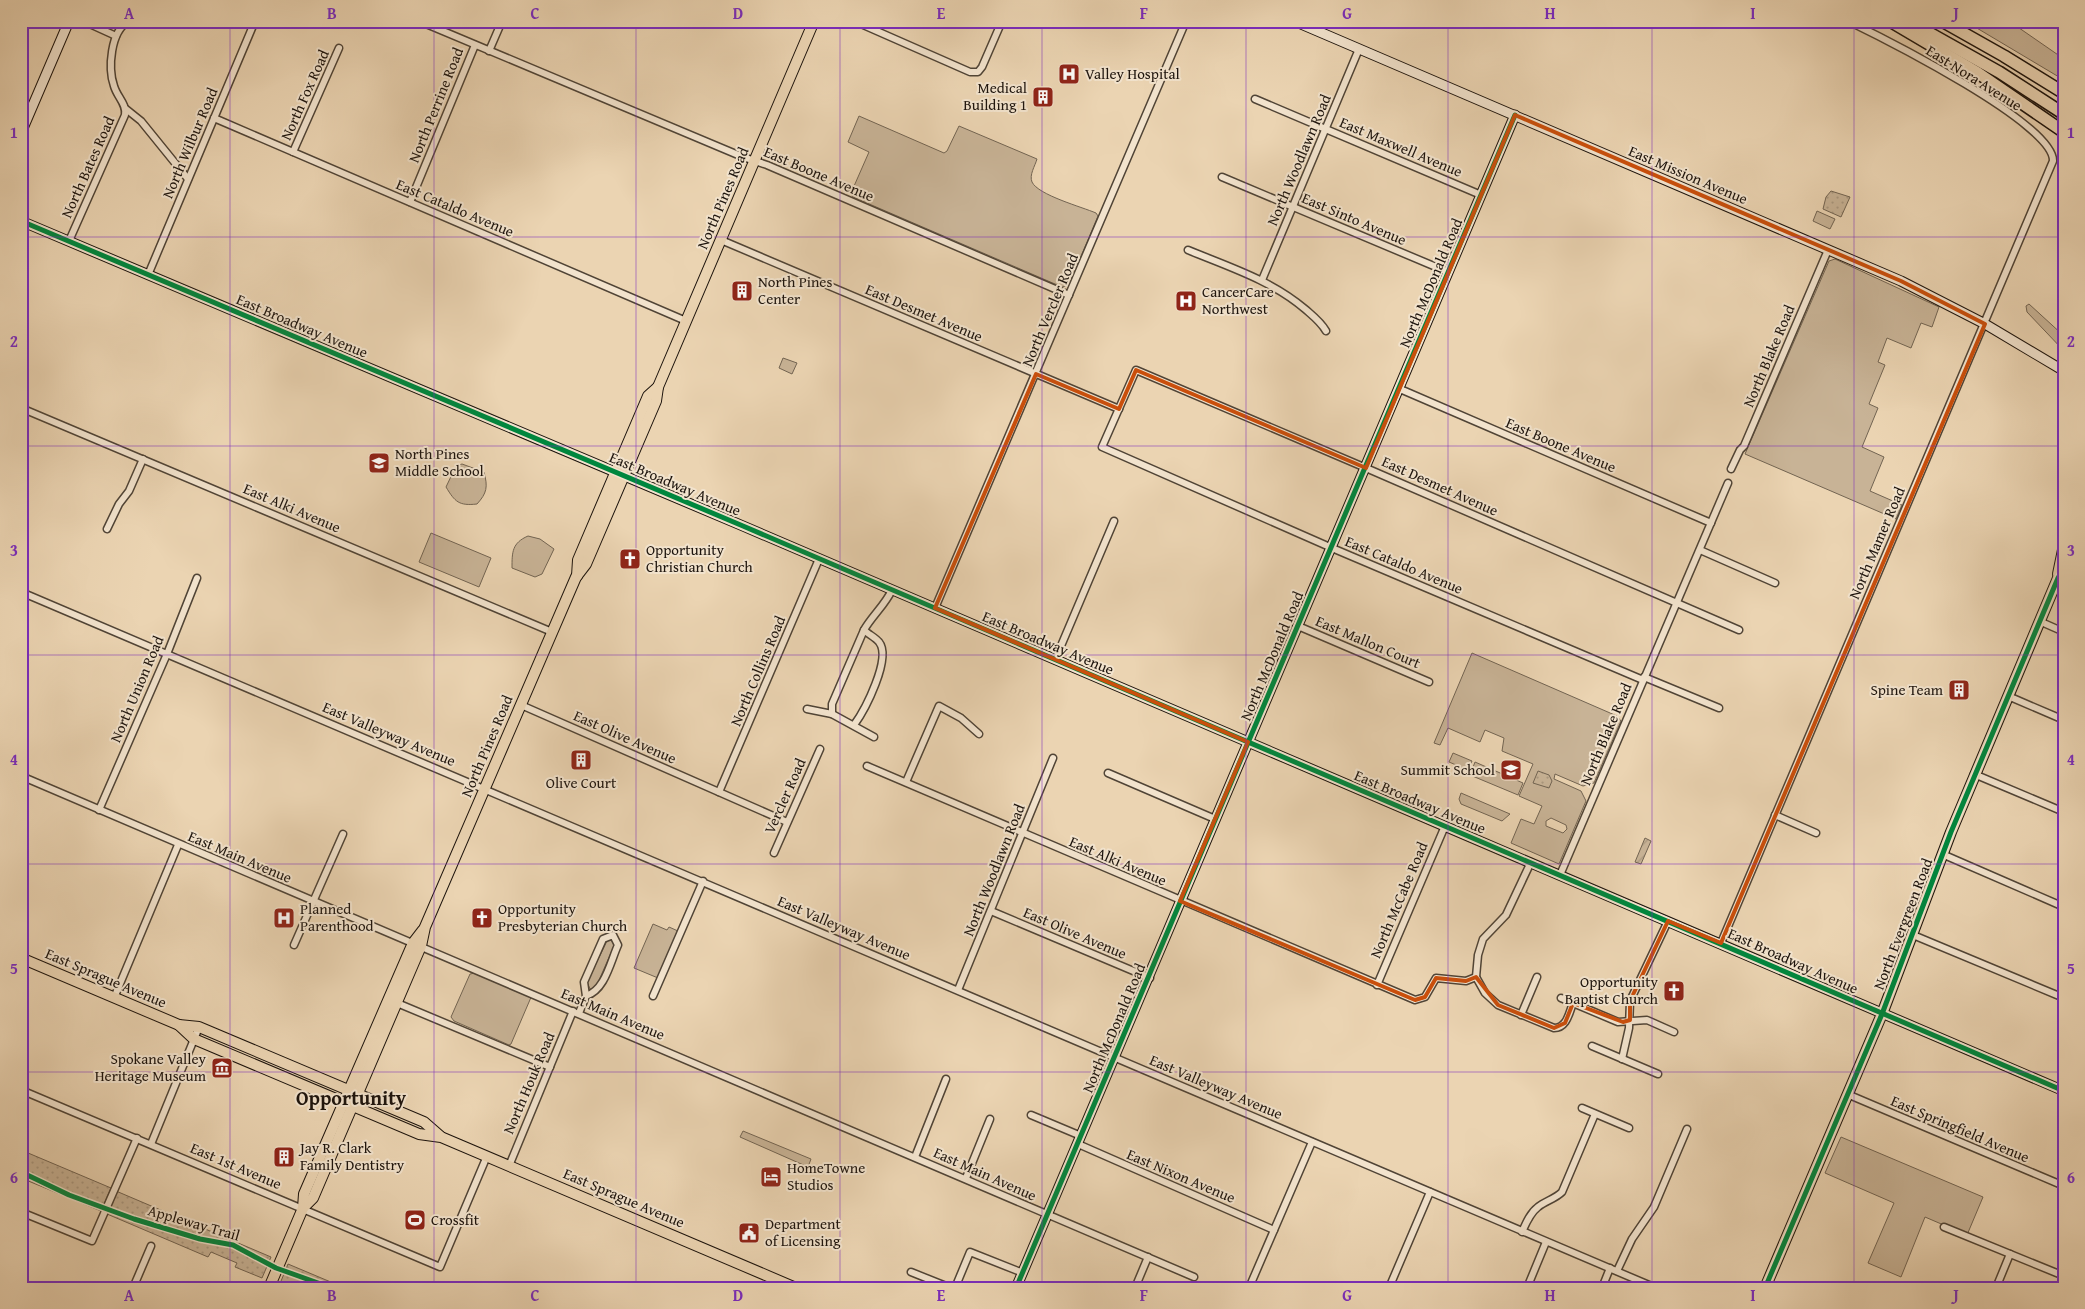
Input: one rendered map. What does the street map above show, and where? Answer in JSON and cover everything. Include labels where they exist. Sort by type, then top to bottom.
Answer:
[{"type":"highway","points":[[1890,21],[1978,73],[2064,132]]},
{"type":"highway","points":[[1908,21],[1992,68],[2064,114]]},
{"type":"highway","points":[[1942,21],[2064,93]]},
{"type":"main road","name":"North Pines Road","points":[[354,1092],[576,577],[578,560],[620,475],[648,396],[658,387],[814,21]]},
{"type":"main road","name":"North Evergreen Road","points":[[2058,578],[2064,545]]},
{"type":"main road","name":"North Evergreen Road","points":[[1765,1288],[1882,1014],[1974,774],[2039,621],[2064,568]]},
{"type":"main road","name":"North Pines Road","points":[[354,1092],[397,1003],[417,944]]},
{"type":"main road","name":"East Sprague Avenue","points":[[21,958],[179,1026],[194,1039],[419,1134],[441,1137],[487,1156],[796,1288]]},
{"type":"main road","name":"East Sprague Avenue","points":[[179,1026],[199,1026],[424,1122],[441,1137]]},
{"type":"main road","points":[[269,1288],[303,1208],[304,1194],[354,1092]]},
{"type":"street","points":[[21,133],[69,21]]},
{"type":"street","points":[[83,21],[116,36],[124,24],[129,21]]},
{"type":"street","name":"North Wilbur Road","points":[[148,275],[256,21]]},
{"type":"street","name":"East Boone Avenue","points":[[419,21],[755,161],[1069,295]]},
{"type":"street","points":[[489,51],[502,21]]},
{"type":"street","points":[[854,21],[970,72],[978,72],[982,67],[1002,21]]},
{"type":"street","name":"North Vercler Road","points":[[935,608],[1186,21]]},
{"type":"street","name":"East Mission Avenue","points":[[1294,21],[1901,281],[1984,324],[2064,371]]},
{"type":"street","name":"East Nora Avenue","points":[[1848,21],[1900,47],[1984,96],[2030,129],[2043,140],[2052,152]]},
{"type":"street","name":"North Bates Road","points":[[69,241],[126,108],[114,86],[112,65],[116,36]]},
{"type":"street","name":"North Perrine Road","points":[[410,202],[475,45]]},
{"type":"street","name":"North Fox Road","points":[[293,152],[339,48]]},
{"type":"street","name":"North Woodlawn Road","points":[[1262,280],[1359,49]]},
{"type":"street","name":"East Maxwell Avenue","points":[[1255,99],[1481,195]]},
{"type":"street","points":[[126,108],[141,121],[188,180]]},
{"type":"street","name":"North McDonald Road","points":[[1016,1288],[1116,1058],[1180,901],[1515,116]]},
{"type":"street","name":"East Cataldo Avenue","points":[[214,118],[686,321]]},
{"type":"street","name":"North Mamer Road","points":[[1721,943],[2043,187],[2052,161],[2052,152]]},
{"type":"street","name":"East Sinto Avenue","points":[[1222,177],[1448,272]]},
{"type":"street","name":"East Broadway Avenue","points":[[21,221],[935,608],[2064,1091]]},
{"type":"street","name":"East Desmet Avenue","points":[[721,240],[1118,409],[1136,370],[1678,604]]},
{"type":"street","points":[[1188,250],[1262,280],[1293,299],[1323,324],[1326,331]]},
{"type":"street","name":"North Blake Road","points":[[1731,469],[1740,450],[1744,446],[1828,250]]},
{"type":"street","name":"East Boone Avenue","points":[[1400,389],[1711,523]]},
{"type":"street","name":"East Alki Avenue","points":[[21,408],[552,632]]},
{"type":"street","name":"East Cataldo Avenue","points":[[1118,409],[1102,446],[1332,548],[1644,679],[1719,708]]},
{"type":"street","points":[[107,529],[119,504],[130,490],[142,459]]},
{"type":"street","name":"North Blake Road","points":[[1560,875],[1678,604],[1728,483]]},
{"type":"street","points":[[1055,660],[1114,521]]},
{"type":"street","points":[[1700,550],[1775,583]]},
{"type":"street","name":"North Collins Road","points":[[719,792],[819,559]]},
{"type":"street","name":"North Union Road","points":[[99,810],[167,654],[197,578]]},
{"type":"street","points":[[832,714],[832,704],[864,630],[870,619],[886,602],[892,590]]},
{"type":"street","name":"East Valleyway Avenue","points":[[21,592],[1656,1288]]},
{"type":"street","points":[[1678,604],[1739,630]]},
{"type":"street","points":[[2039,621],[2064,632]]},
{"type":"street","name":"East Mallon Court","points":[[1298,626],[1429,682]]},
{"type":"street","points":[[854,725],[882,666],[884,655],[880,643],[864,630]]},
{"type":"street","points":[[2008,696],[2064,720]]},
{"type":"street","name":"East Olive Avenue","points":[[521,705],[787,822]]},
{"type":"street","points":[[906,782],[939,706],[961,718],[979,734]]},
{"type":"street","points":[[807,709],[832,714],[874,737]]},
{"type":"street","name":"Vercler Road","points":[[774,853],[820,749]]},
{"type":"street","name":"North Woodlawn Road","points":[[958,990],[1053,758]]},
{"type":"street","name":"East Alki Avenue","points":[[867,766],[1415,1000],[1424,997],[1436,978],[1466,980],[1476,977]]},
{"type":"street","points":[[1108,773],[1215,819]]},
{"type":"street","points":[[1974,774],[2064,812]]},
{"type":"street","name":"East Main Avenue","points":[[21,776],[178,845],[417,944],[1194,1277]]},
{"type":"street","points":[[1775,815],[1816,833]]},
{"type":"street","name":"North McCabe Road","points":[[1377,985],[1445,826]]},
{"type":"street","points":[[294,945],[343,834]]},
{"type":"street","points":[[114,998],[178,845]]},
{"type":"street","points":[[1942,854],[2064,907]]},
{"type":"street","points":[[1530,862],[1506,915],[1482,939],[1476,977],[1485,992],[1498,1004],[1521,1016],[1554,1028],[1559,1028],[1565,1023],[1573,1003]]},
{"type":"street","points":[[653,996],[703,881]]},
{"type":"street","name":"East Olive Avenue","points":[[991,911],[1150,978]]},
{"type":"street","points":[[1622,1059],[1630,1020],[1630,1001],[1668,921]]},
{"type":"street","points":[[613,935],[618,945],[600,988],[594,994],[586,996],[584,982],[603,939],[613,935]]},
{"type":"street","points":[[1912,935],[2064,998]]},
{"type":"street","points":[[1521,1016],[1537,977]]},
{"type":"street","name":"North Houk Road","points":[[509,1166],[550,1067],[576,1012],[586,996]]},
{"type":"street","points":[[1561,998],[1618,1022],[1646,1020],[1674,1032]]},
{"type":"street","points":[[397,1003],[550,1067]]},
{"type":"street","points":[[150,1144],[199,1026]]},
{"type":"street","points":[[1592,1046],[1658,1074]]},
{"type":"street","points":[[915,1157],[946,1079]]},
{"type":"street","name":"East 1st Avenue","points":[[21,1090],[440,1267],[487,1156]]},
{"type":"street","name":"East Springfield Avenue","points":[[1847,1094],[2064,1186]]},
{"type":"street","points":[[1582,1108],[1629,1128]]},
{"type":"street","points":[[1522,1232],[1530,1215],[1538,1207],[1556,1198],[1562,1192],[1596,1114]]},
{"type":"street","name":"East Nixon Avenue","points":[[1032,1115],[1079,1140],[1274,1230]]},
{"type":"street","points":[[966,1178],[990,1120]]},
{"type":"street","points":[[1618,1271],[1632,1239],[1654,1207],[1687,1129]]},
{"type":"street","points":[[21,1212],[92,1241],[137,1138]]},
{"type":"street","points":[[1249,1288],[1312,1142]]},
{"type":"street","points":[[1389,1288],[1430,1192]]},
{"type":"street","points":[[1944,1227],[2064,1276]]},
{"type":"street","points":[[1527,1288],[1546,1242]]},
{"type":"street","points":[[133,1288],[151,1246]]},
{"type":"street","points":[[955,1288],[970,1252],[1023,1273]]},
{"type":"street","points":[[1996,1288],[2010,1254]]},
{"type":"street","points":[[1135,1288],[1148,1257]]},
{"type":"street","points":[[1602,1288],[1610,1268]]},
{"type":"street","points":[[911,1272],[951,1288]]},
{"type":"highlighted area","points":[[1515,115],[1901,281],[1985,324],[1721,943],[1668,921],[1630,1001],[1630,1020],[1623,1022],[1573,1003],[1565,1023],[1554,1028],[1498,1005],[1476,977],[1466,981],[1436,978],[1425,997],[1415,1000],[1180,901],[1248,742],[935,608],[1036,374],[1119,409],[1136,370],[1366,468]]},
{"type":"shaded area","points":[[1965,21],[2009,21],[2064,59],[2064,80]]},
{"type":"shaded area","points":[[859,116],[944,153],[947,151],[959,126],[1037,159],[1031,176],[1032,182],[1036,187],[1051,196],[1096,213],[1098,216],[1069,285],[1062,287],[853,197],[851,193],[869,152],[848,142]]},
{"type":"shaded area","points":[[1831,191],[1850,197],[1841,217],[1823,209],[1826,197]]},
{"type":"shaded area","points":[[1817,211],[1835,219],[1830,229],[1813,221]]},
{"type":"shaded area","points":[[1835,259],[1939,307],[1932,327],[1921,323],[1911,348],[1887,338],[1878,362],[1885,365],[1869,404],[1878,408],[1862,447],[1884,457],[1870,491],[1902,505],[1896,519],[1745,454],[1829,261]]},
{"type":"shaded area","points":[[2029,304],[2064,336],[2064,351],[2027,312],[2026,306]]},
{"type":"shaded area","points":[[783,358],[797,363],[792,374],[779,368]]},
{"type":"shaded area","points":[[462,464],[484,472],[486,489],[477,504],[458,502],[446,487],[456,466]]},
{"type":"shaded area","points":[[431,533],[491,558],[479,587],[419,562]]},
{"type":"shaded area","points":[[528,536],[540,539],[554,549],[542,574],[535,577],[512,568],[512,557],[516,545]]},
{"type":"shaded area","name":"Summit School","points":[[1472,653],[1617,716],[1621,721],[1594,783],[1583,786],[1555,774],[1554,779],[1581,791],[1586,801],[1559,864],[1511,843],[1521,819],[1534,824],[1542,806],[1519,796],[1533,764],[1502,751],[1504,738],[1485,730],[1480,742],[1448,728],[1440,745],[1434,743]],"holes":[[[1551,818],[1566,825],[1567,829],[1563,833],[1546,826],[1546,821]]]},
{"type":"shaded area","points":[[1453,753],[1472,761],[1468,770],[1449,762]]},
{"type":"shaded area","points":[[1475,762],[1523,783],[1518,795],[1470,775]]},
{"type":"shaded area","points":[[1538,771],[1549,775],[1552,781],[1549,788],[1533,783]]},
{"type":"shaded area","points":[[1461,793],[1510,814],[1502,821],[1461,804],[1459,799]]},
{"type":"shaded area","points":[[1645,838],[1651,841],[1641,864],[1635,862]]},
{"type":"shaded area","points":[[653,924],[667,930],[669,927],[678,931],[658,978],[634,968]]},
{"type":"shaded area","points":[[608,939],[614,942],[614,946],[596,987],[590,989],[587,982]]},
{"type":"shaded area","points":[[475,973],[532,995],[509,1045],[454,1021],[451,1017],[470,974]]},
{"type":"shaded area","points":[[743,1131],[811,1159],[808,1167],[740,1137]]},
{"type":"shaded area","points":[[1841,1137],[1983,1197],[1967,1235],[1925,1217],[1901,1277],[1868,1263],[1894,1203],[1825,1173]]},
{"type":"shaded area","points":[[21,1150],[111,1188],[101,1211],[21,1178]]},
{"type":"shaded area","points":[[116,1191],[271,1257],[262,1278],[235,1267],[237,1263],[211,1252],[208,1257],[107,1214]]},
{"type":"shaded area","points":[[288,1264],[345,1288],[283,1288],[279,1286]]},
{"type":"cycle path","points":[[1016,1288],[1515,115]]},
{"type":"cycle path","points":[[21,221],[743,526],[2064,1091]]},
{"type":"cycle path","points":[[1765,1288],[1882,1014],[1951,832],[2058,578],[2064,568]]},
{"type":"cycle path","name":"Appleway Trail","points":[[21,1172],[69,1195],[134,1219],[200,1239],[233,1245],[276,1268],[332,1288]]},
{"type":"place","name":"Valley Hospital","points":[[1069,74]]},
{"type":"place","name":"Medical Building 1","points":[[1043,97]]},
{"type":"place","name":"North Pines Center","points":[[742,291]]},
{"type":"place","name":"CancerCare Northwest","points":[[1186,301]]},
{"type":"place","name":"North Pines Middle School","points":[[379,463]]},
{"type":"place","name":"Opportunity Christian Church","points":[[630,559]]},
{"type":"place","name":"Spine Team","points":[[1959,690]]},
{"type":"place","name":"Olive Court","points":[[581,760]]},
{"type":"place","name":"Summit School","points":[[1511,770]]},
{"type":"place","name":"Planned Parenthood","points":[[284,918]]},
{"type":"place","name":"Opportunity Presbyterian Church","points":[[482,918]]},
{"type":"place","name":"Opportunity Baptist Church","points":[[1674,991]]},
{"type":"place","name":"Spokane Valley Heritage Museum","points":[[222,1068]]},
{"type":"place","name":"Jay R. Clark Family Dentistry","points":[[284,1157]]},
{"type":"place","name":"HomeTowne Studios","points":[[771,1177]]},
{"type":"place","name":"Crossfit","points":[[415,1220]]},
{"type":"place","name":"Department of Licensing","points":[[749,1233]]},
{"type":"district","name":"Opportunity","points":[[351,1098]]}]
